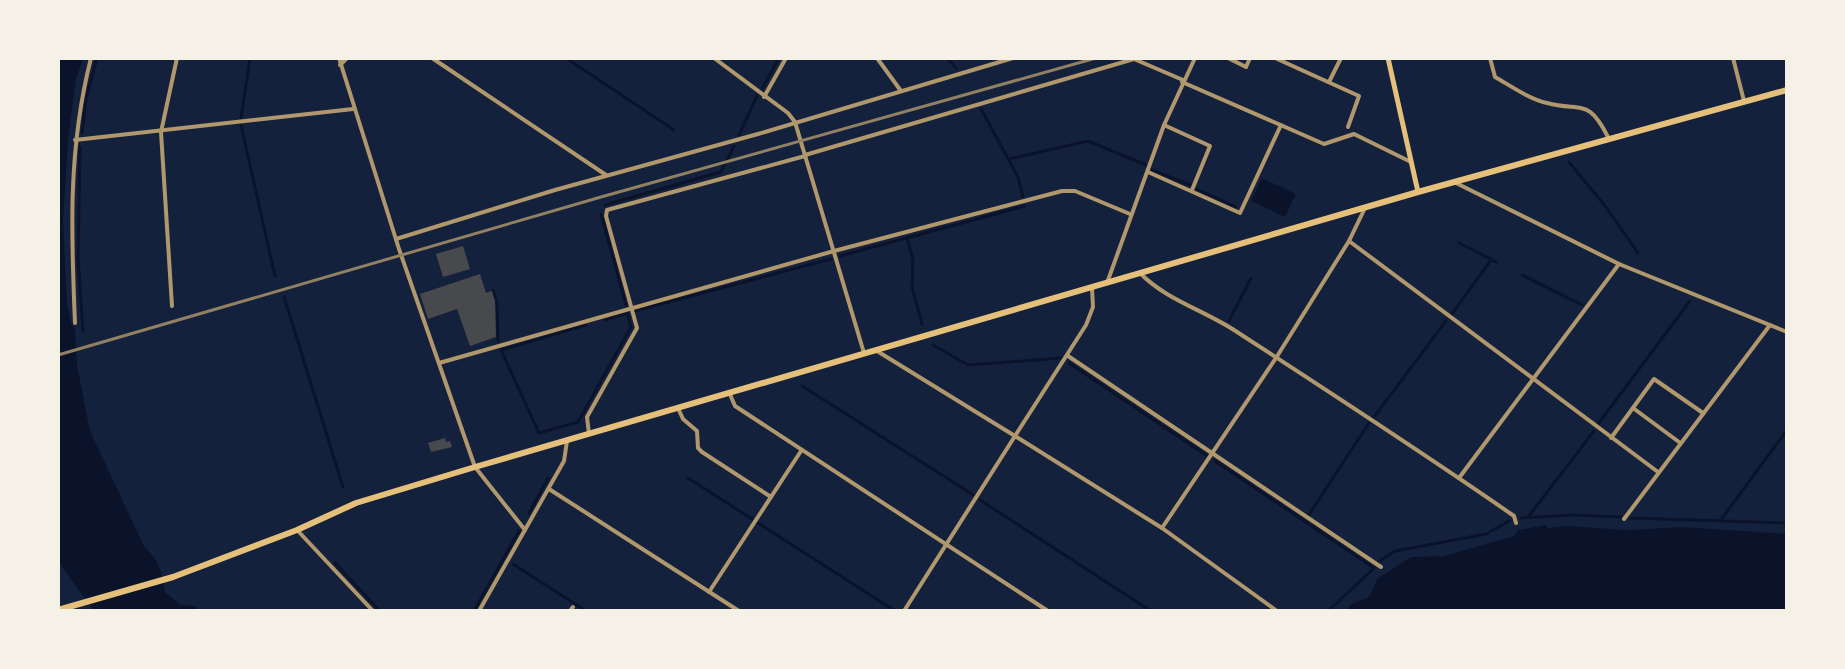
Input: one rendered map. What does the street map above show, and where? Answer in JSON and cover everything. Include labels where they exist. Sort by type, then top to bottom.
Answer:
[{"type":"highway","points":[[58,610],[74,609],[173,577],[297,530],[356,503],[475,467],[1608,137],[1787,90]]},
{"type":"main road","points":[[1386,58],[1418,192]]},
{"type":"street","points":[[75,323],[71,211],[75,140],[91,58]]},
{"type":"street","points":[[172,306],[161,132],[177,58]]},
{"type":"street","points":[[339,58],[396,239],[475,467],[525,530]]},
{"type":"street","points":[[340,65],[347,58]]},
{"type":"street","points":[[432,58],[606,175]]},
{"type":"street","points":[[714,58],[788,113],[795,122],[864,353]]},
{"type":"street","points":[[764,97],[786,58]]},
{"type":"street","points":[[877,58],[901,91]]},
{"type":"street","points":[[396,239],[1013,58]]},
{"type":"street","points":[[1107,283],[1164,125],[1195,58]]},
{"type":"street","points":[[1228,58],[1246,67],[1250,58]]},
{"type":"street","points":[[1275,58],[1359,96],[1348,127]]},
{"type":"street","points":[[1329,82],[1341,58]]},
{"type":"street","points":[[1490,58],[1495,77],[1544,103],[1587,108],[1599,119],[1608,137]]},
{"type":"street","points":[[1733,58],[1744,101]]},
{"type":"street","points":[[589,434],[587,417],[637,328],[606,216],[607,210],[1134,59],[1324,144],[1354,134],[1411,162]]},
{"type":"street","points":[[75,140],[353,109]]},
{"type":"street","points":[[1164,125],[1210,146],[1191,191]]},
{"type":"street","points":[[1147,171],[1240,213],[1281,125]]},
{"type":"street","points":[[1454,182],[1619,264],[1787,332]]},
{"type":"street","points":[[439,363],[834,251],[1062,191],[1075,191],[1130,214]]},
{"type":"street","points":[[1162,528],[1276,358],[1349,241],[1365,208]]},
{"type":"street","points":[[1349,241],[1658,472]]},
{"type":"street","points":[[1459,478],[1619,264]]},
{"type":"street","points":[[1140,273],[1152,285],[1221,322],[1459,478],[1514,516],[1516,523]]},
{"type":"street","points":[[904,611],[1068,356],[1093,307],[1092,287]]},
{"type":"street","points":[[1624,519],[1770,325]]},
{"type":"street","points":[[875,350],[1162,528],[1277,611]]},
{"type":"street","points":[[1068,356],[1381,567]]},
{"type":"street","points":[[1611,438],[1654,379],[1703,413]]},
{"type":"street","points":[[729,392],[735,406],[1048,611]]},
{"type":"street","points":[[678,408],[683,419],[697,431],[698,448],[702,452],[771,497]]},
{"type":"street","points":[[1633,408],[1680,443]]},
{"type":"street","points":[[479,611],[564,461],[567,441]]},
{"type":"street","points":[[709,592],[801,451]]},
{"type":"street","points":[[549,489],[739,611]]},
{"type":"street","points":[[297,530],[373,611]]},
{"type":"water","points":[[58,58],[83,58],[76,79],[68,140],[63,221],[67,304],[75,329],[77,365],[90,431],[144,546],[159,567],[165,592],[181,605],[195,606],[200,611],[94,611],[58,561]]},
{"type":"water","points":[[1262,178],[1296,194],[1285,217],[1251,201]]},
{"type":"water","points":[[1546,525],[1548,528],[1566,526],[1627,530],[1684,527],[1787,534],[1787,611],[1346,611],[1350,605],[1370,596],[1377,579],[1411,557],[1444,556],[1514,536],[1518,530]]},
{"type":"building","points":[[463,246],[470,269],[443,277],[436,254]]},
{"type":"building","points":[[480,274],[486,293],[492,291],[495,301],[496,337],[470,346],[457,309],[428,319],[420,294]]},
{"type":"building","points":[[445,438],[452,447],[431,452],[428,443]]},
{"type":"waterway","points":[[82,133],[86,99],[97,58]]},
{"type":"waterway","points":[[241,118],[250,58]]},
{"type":"waterway","points":[[566,58],[674,130]]},
{"type":"waterway","points":[[762,89],[779,58]]},
{"type":"waterway","points":[[947,58],[956,68]]},
{"type":"waterway","points":[[739,135],[757,96]]},
{"type":"waterway","points":[[981,109],[1018,177],[1023,197]]},
{"type":"waterway","points":[[241,125],[275,276]]},
{"type":"waterway","points":[[1009,159],[1088,141],[1146,165]]},
{"type":"waterway","points":[[605,205],[721,172],[734,146]]},
{"type":"waterway","points":[[80,147],[78,258],[83,331]]},
{"type":"waterway","points":[[1569,162],[1638,253]]},
{"type":"waterway","points":[[1152,170],[1190,185]]},
{"type":"waterway","points":[[1197,189],[1236,207]]},
{"type":"waterway","points":[[840,256],[1025,206]]},
{"type":"waterway","points":[[601,214],[626,305]]},
{"type":"waterway","points":[[907,238],[913,259],[912,287],[922,324]]},
{"type":"waterway","points":[[1459,243],[1491,259]]},
{"type":"waterway","points":[[635,311],[831,259]]},
{"type":"waterway","points":[[1451,315],[1491,260],[1496,262]]},
{"type":"waterway","points":[[1522,275],[1582,305]]},
{"type":"waterway","points":[[1229,321],[1251,278]]},
{"type":"waterway","points":[[493,291],[497,304],[498,341]]},
{"type":"waterway","points":[[284,297],[343,487]]},
{"type":"waterway","points":[[1598,424],[1690,301]]},
{"type":"waterway","points":[[586,325],[501,350],[539,433],[578,422],[631,327],[627,312]]},
{"type":"waterway","points":[[605,320],[627,313]]},
{"type":"waterway","points":[[1374,417],[1446,321]]},
{"type":"waterway","points":[[933,345],[968,365],[1061,358]]},
{"type":"waterway","points":[[1069,363],[1206,455]]},
{"type":"waterway","points":[[802,386],[975,496]]},
{"type":"waterway","points":[[1308,516],[1369,423]]},
{"type":"waterway","points":[[1720,521],[1787,430]]},
{"type":"waterway","points":[[1528,517],[1594,431]]},
{"type":"waterway","points":[[1215,461],[1374,568]]},
{"type":"waterway","points":[[529,513],[548,478]]},
{"type":"waterway","points":[[688,478],[752,519]]},
{"type":"waterway","points":[[980,500],[1151,611]]},
{"type":"waterway","points":[[1521,518],[1572,515],[1621,517]]},
{"type":"waterway","points":[[1630,518],[1787,523]]},
{"type":"waterway","points":[[1378,562],[1395,551],[1486,534],[1509,521]]},
{"type":"waterway","points":[[758,523],[895,611]]},
{"type":"waterway","points":[[474,611],[519,531]]},
{"type":"waterway","points":[[335,563],[380,611]]},
{"type":"waterway","points":[[513,564],[586,611]]},
{"type":"waterway","points":[[1328,611],[1372,570]]},
{"type":"railway","points":[[58,355],[601,197],[1096,58]]}]
